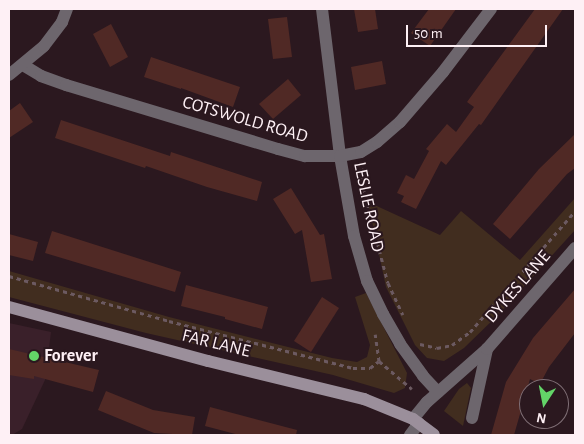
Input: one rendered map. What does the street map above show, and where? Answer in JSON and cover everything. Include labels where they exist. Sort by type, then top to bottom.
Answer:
[{"type":"street","points":[[9,75],[23,65],[52,37],[67,9]]},
{"type":"street","name":"LESLIE ROAD","points":[[322,9],[340,156],[354,236],[367,281],[400,344],[423,376],[438,392]]},
{"type":"street","name":"COTSWOLD ROAD","points":[[23,65],[42,76],[66,86],[278,149],[305,156],[340,156],[360,152],[377,142],[400,122],[443,72],[491,9]]},
{"type":"street","name":"DYKES LANE","points":[[410,435],[428,402],[487,349],[575,248]]},
{"type":"street","name":"FAR LANE","points":[[9,307],[364,399],[416,421],[434,435]]},
{"type":"street","name":"DYKES LANE","points":[[472,418],[487,349]]},
{"type":"path","points":[[360,152],[363,188],[388,283],[406,321]]},
{"type":"path","points":[[418,340],[422,346],[436,348],[452,345],[470,332],[575,212]]},
{"type":"path","points":[[9,276],[320,361],[353,368],[370,368],[379,361]]},
{"type":"path","points":[[374,329],[379,361],[428,402]]},
{"type":"shaded area","points":[[575,198],[575,230],[499,314],[464,348],[444,361],[427,358],[415,345],[386,287],[368,202],[440,235],[461,211],[520,260]]},
{"type":"shaded area","points":[[9,271],[169,317],[332,358],[357,362],[367,357],[370,345],[355,297],[366,293],[407,373],[405,388],[394,393],[333,375],[146,333],[9,297]]},
{"type":"shaded area","points":[[9,323],[51,332],[45,380],[22,429],[12,435],[9,435]]},
{"type":"shaded area","points":[[467,383],[471,388],[463,426],[444,411],[459,389]]},
{"type":"building","points":[[354,9],[375,9],[378,29],[358,32]]},
{"type":"building","points":[[429,9],[456,9],[430,46],[411,33]]},
{"type":"building","points":[[535,9],[563,9],[481,125],[479,124],[446,165],[441,161],[416,209],[401,202],[404,196],[397,193],[406,175],[414,179],[429,151],[426,149],[447,124],[456,132],[474,107],[467,102]]},
{"type":"building","points":[[287,17],[292,57],[273,59],[268,19]]},
{"type":"building","points":[[111,24],[128,57],[110,67],[93,34]]},
{"type":"building","points":[[151,57],[240,87],[233,107],[144,77]]},
{"type":"building","points":[[382,61],[386,84],[355,90],[351,67]]},
{"type":"building","points":[[288,79],[301,95],[273,119],[259,104]]},
{"type":"building","points":[[20,103],[33,122],[9,138],[9,111]]},
{"type":"building","points":[[61,120],[170,156],[171,152],[262,182],[257,201],[207,187],[146,166],[145,168],[55,138]]},
{"type":"building","points":[[575,134],[575,168],[567,174],[510,239],[493,224],[539,169]]},
{"type":"building","points":[[291,188],[320,235],[324,234],[332,279],[311,282],[302,230],[295,234],[273,199]]},
{"type":"building","points":[[52,231],[181,272],[175,292],[45,253]]},
{"type":"building","points":[[9,234],[38,242],[33,261],[9,255]]},
{"type":"building","points":[[186,285],[268,307],[262,329],[181,306]]},
{"type":"building","points":[[575,289],[575,333],[549,367],[543,379],[519,379],[519,418],[514,435],[491,435],[506,382],[533,338]]},
{"type":"building","points":[[322,297],[339,308],[311,352],[294,341]]},
{"type":"building","points":[[9,349],[99,370],[93,392],[34,376],[34,379],[9,375]]},
{"type":"building","points":[[106,391],[153,410],[195,417],[192,435],[154,433],[98,410]]},
{"type":"building","points":[[210,407],[297,430],[296,435],[239,435],[205,426]]},
{"type":"place","name":"Forever","points":[[34,356]]}]
